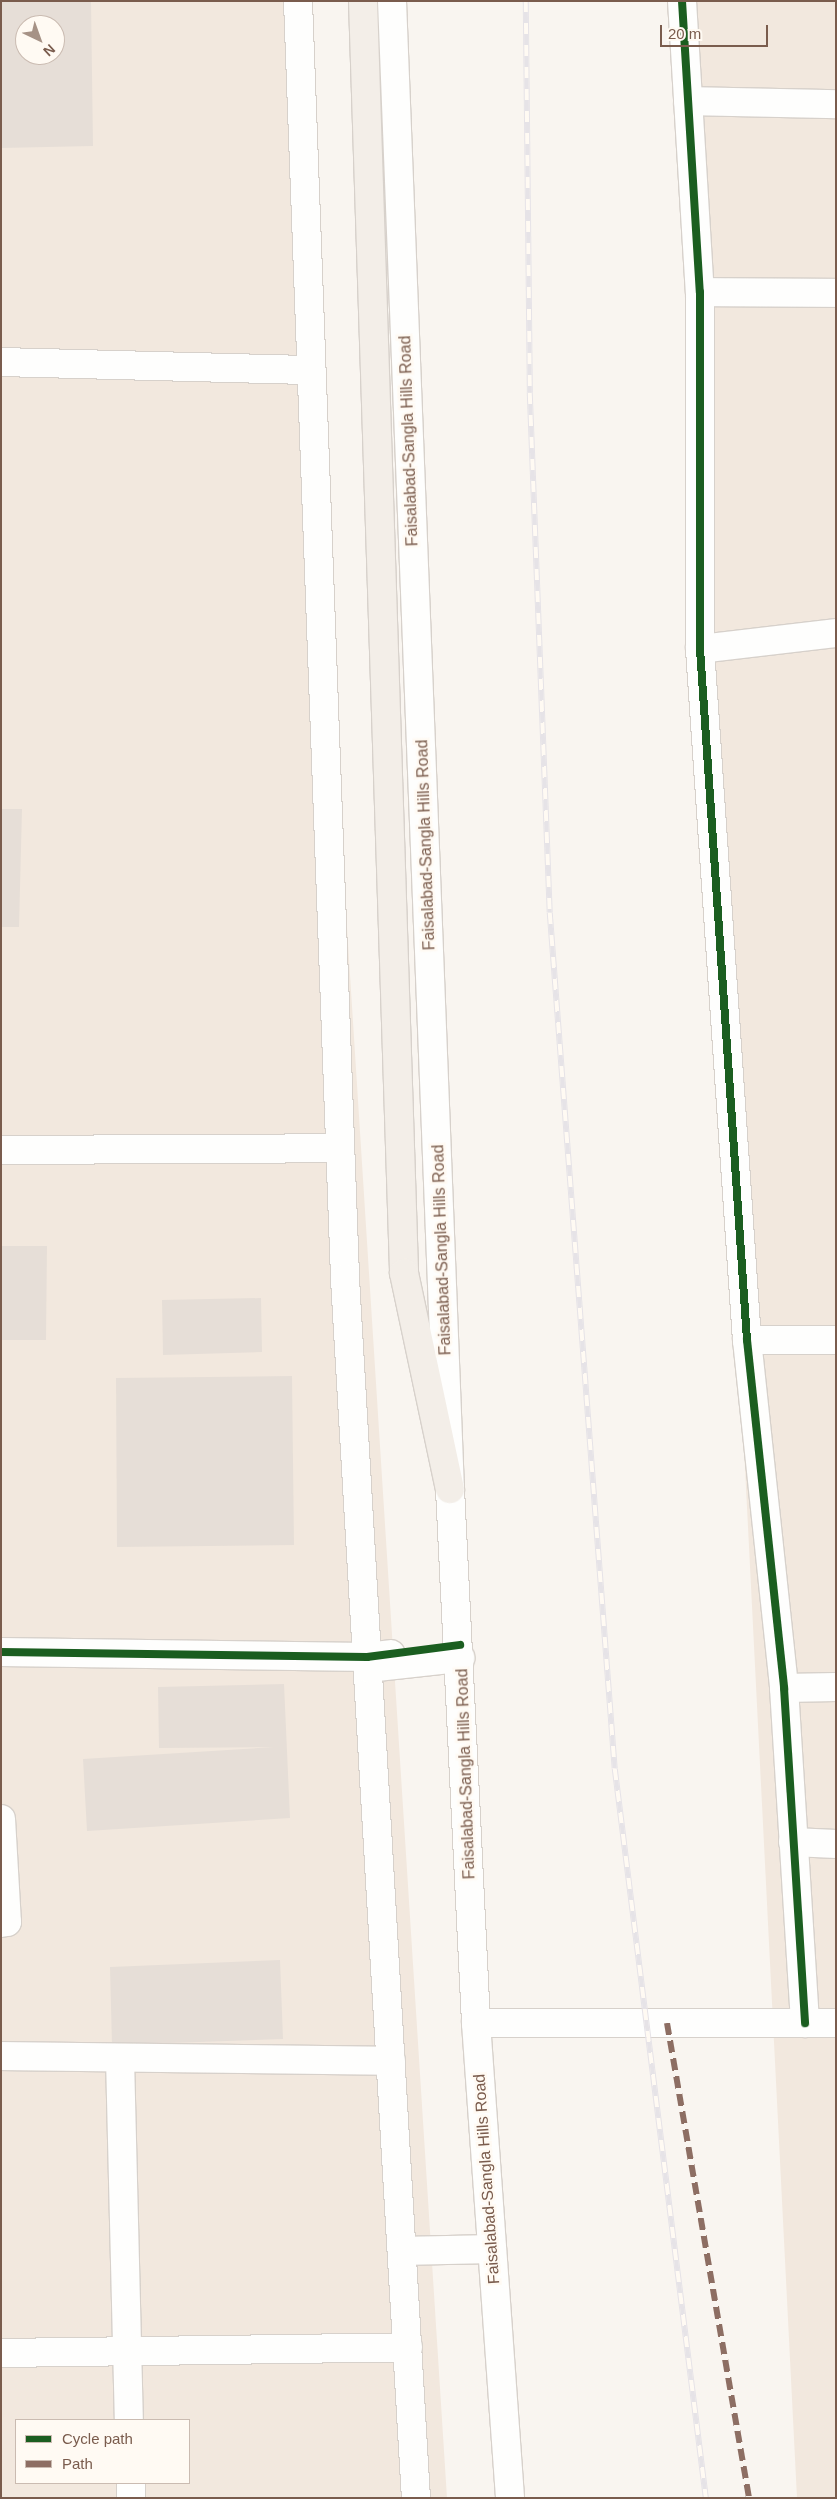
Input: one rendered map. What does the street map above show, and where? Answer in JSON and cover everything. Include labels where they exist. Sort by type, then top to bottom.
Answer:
[{"type":"main road","points":[[363,1],[404,1273],[450,1489]]},
{"type":"street","points":[[298,1],[340,1148],[367,1663],[416,2498]]},
{"type":"street","name":"Faisalabad-Sangla Hills Road","points":[[392,1],[450,1489],[460,1652],[476,2023],[510,2498]]},
{"type":"street","points":[[682,1],[700,292],[700,649],[747,1340],[784,1688],[805,2023]]},
{"type":"street","points":[[688,101],[836,104]]},
{"type":"street","points":[[700,292],[836,294]]},
{"type":"street","points":[[1,362],[311,370]]},
{"type":"street","points":[[700,649],[836,633]]},
{"type":"street","points":[[1,1150],[340,1148]]},
{"type":"street","points":[[747,1340],[836,1340]]},
{"type":"street","points":[[1,1652],[367,1663],[460,1652]]},
{"type":"street","points":[[784,1688],[836,1687]]},
{"type":"street","points":[[1,1818],[7,1922],[1,1922]]},
{"type":"street","points":[[794,1842],[836,1844]]},
{"type":"street","points":[[476,2023],[836,2023]]},
{"type":"street","points":[[1,2056],[391,2061]]},
{"type":"street","points":[[120,2058],[130,2419]]},
{"type":"street","points":[[402,2251],[492,2249]]},
{"type":"street","points":[[1,2353],[408,2347]]},
{"type":"street","points":[[131,2484],[131,2498]]},
{"type":"shaded area","points":[[1,1],[288,1],[447,2498],[1,2498]]},
{"type":"shaded area","points":[[671,1],[836,1],[836,2498],[797,2498]]},
{"type":"building","points":[[1,1],[91,1],[93,146],[1,148]]},
{"type":"building","points":[[1,809],[22,809],[19,927],[1,927]]},
{"type":"building","points":[[1,1246],[47,1246],[46,1340],[1,1340]]},
{"type":"building","points":[[261,1298],[262,1352],[163,1355],[162,1300]]},
{"type":"building","points":[[292,1376],[294,1545],[117,1547],[116,1378]]},
{"type":"building","points":[[284,1684],[290,1818],[87,1831],[83,1759],[274,1747],[159,1748],[158,1687]]},
{"type":"building","points":[[280,1960],[283,2039],[112,2045],[110,1967]]},
{"type":"railway","points":[[526,1],[530,393],[550,913],[615,1769],[706,2498]]},
{"type":"marked path","points":[[667,2023],[749,2498]]},
{"type":"cycle path","points":[[682,1],[700,292],[700,649],[747,1340],[784,1688],[805,2023]]},
{"type":"cycle path","points":[[1,1652],[367,1657],[460,1645]]}]
